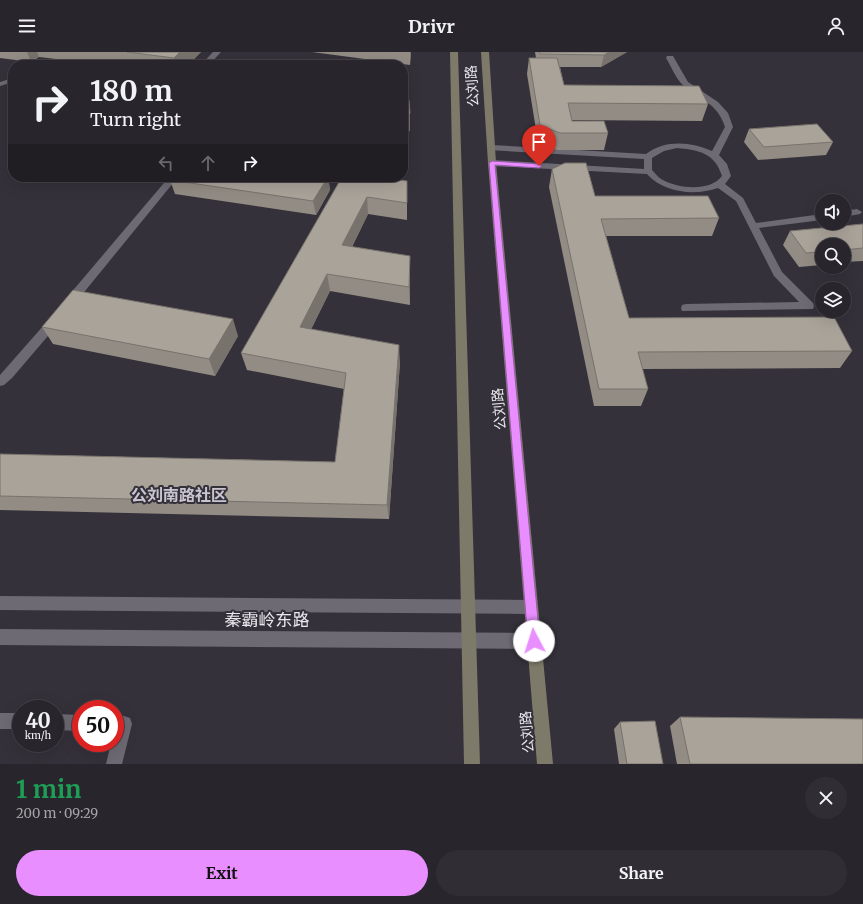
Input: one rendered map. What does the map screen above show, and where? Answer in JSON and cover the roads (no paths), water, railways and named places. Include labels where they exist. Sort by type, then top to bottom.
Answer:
[{"type":"main road","name":"公刘路","points":[[454,52],[472,764]]},
{"type":"main road","name":"公刘路","points":[[485,52],[492,163],[545,764]]},
{"type":"street","points":[[210,60],[217,52]]},
{"type":"street","points":[[670,58],[685,83],[715,104],[725,115],[729,127],[714,156]]},
{"type":"street","points":[[677,146],[703,150],[714,156],[726,168],[727,174],[725,180],[720,185],[709,189],[682,189],[668,185],[657,179],[650,172],[646,162],[648,157],[655,151],[677,146]]},
{"type":"street","points":[[491,148],[648,157]]},
{"type":"street","points":[[492,163],[650,172]]},
{"type":"street","points":[[0,382],[8,375],[170,182]]},
{"type":"street","points":[[686,308],[809,306],[778,274],[740,200],[720,185]]},
{"type":"street","points":[[851,213],[857,212]]},
{"type":"street","points":[[754,226],[815,218]]},
{"type":"street","name":"秦霸岭东路","points":[[0,603],[531,607]]},
{"type":"street","name":"秦霸岭东路","points":[[0,637],[534,641]]},
{"type":"street","points":[[0,721],[12,721]]},
{"type":"street","points":[[114,764],[117,752]]},
{"type":"district","name":"公刘南路社区","points":[[179,495]]}]
